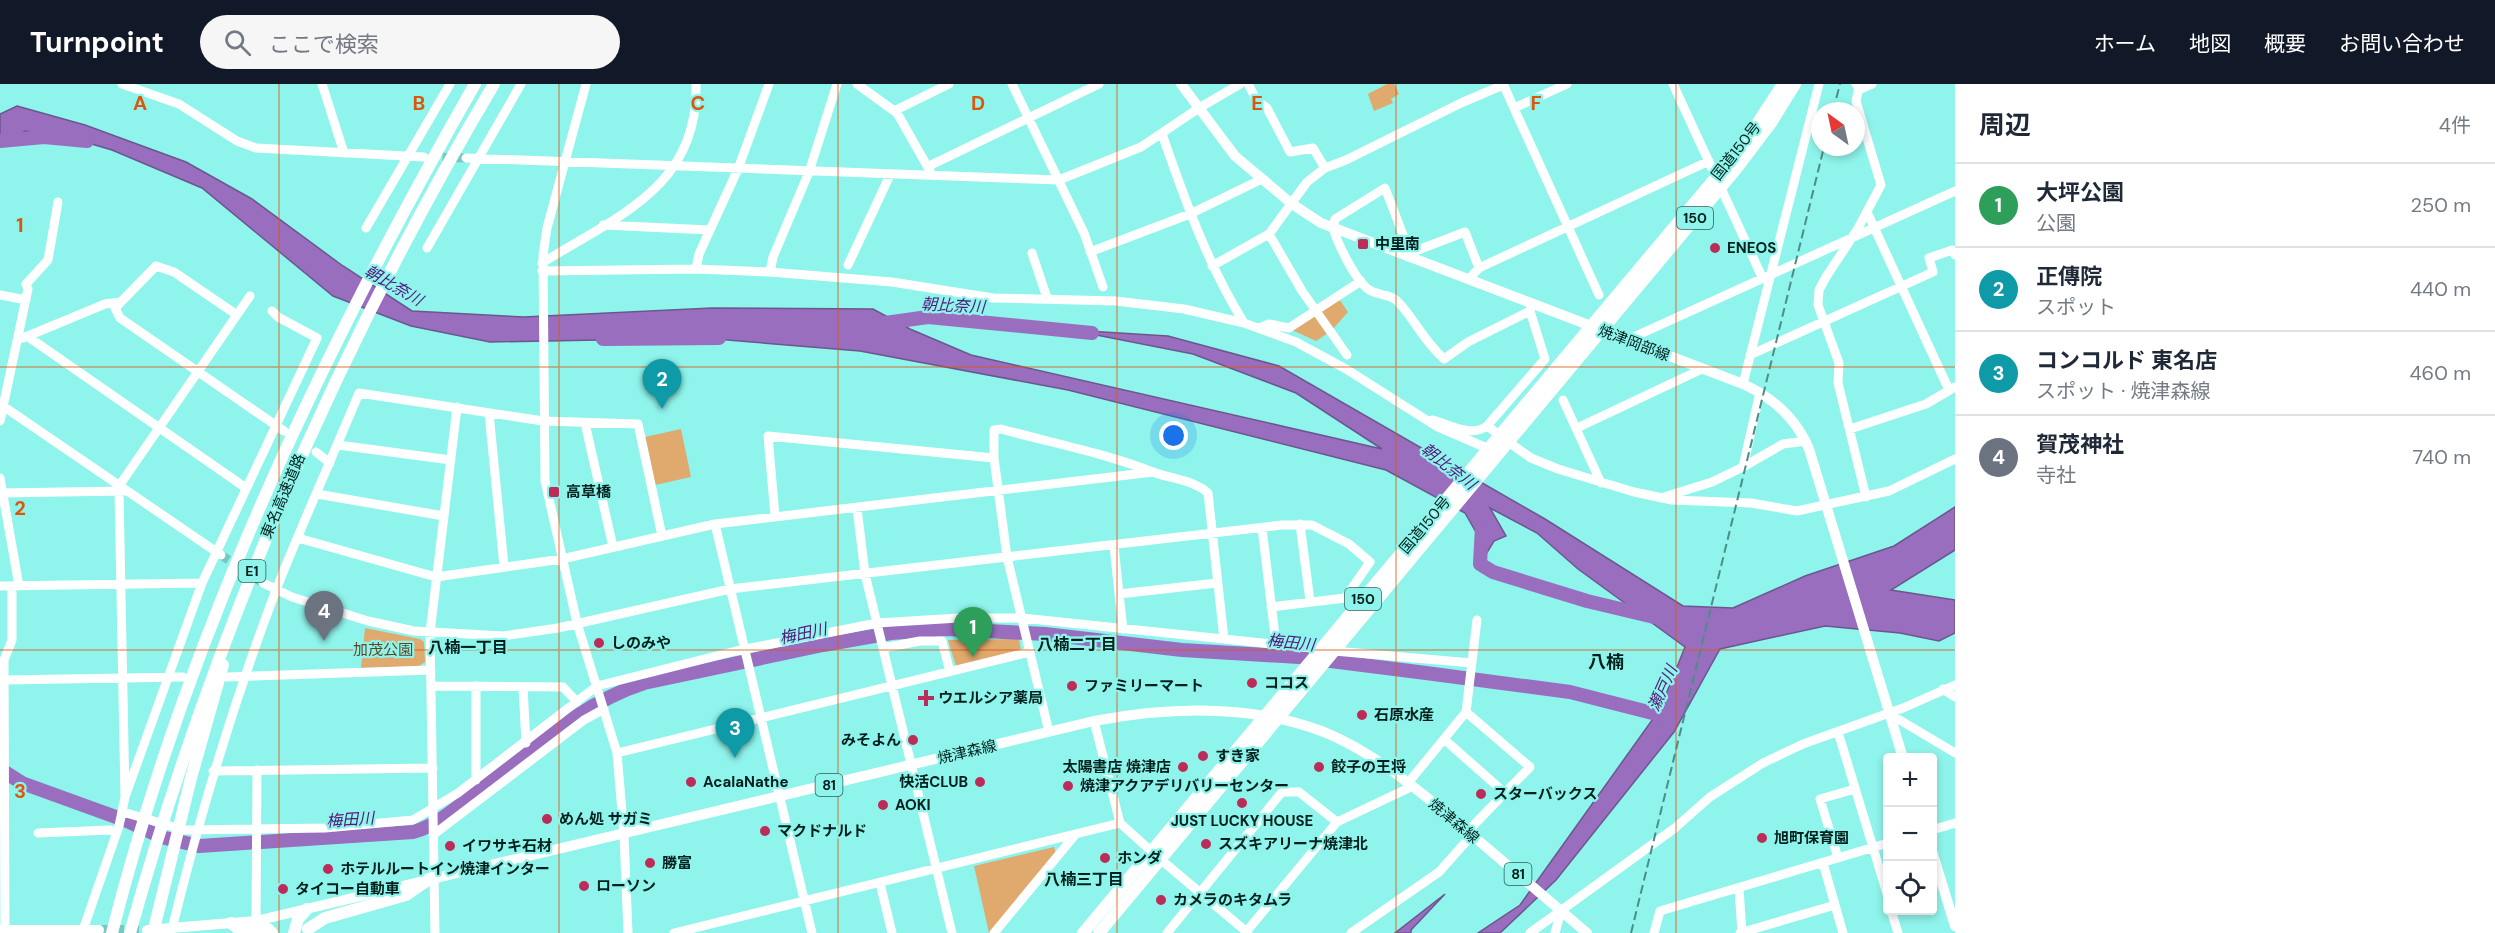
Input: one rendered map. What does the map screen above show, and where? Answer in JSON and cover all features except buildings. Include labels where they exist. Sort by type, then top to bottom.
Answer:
[{"type":"highway","name":"東名高速道路","points":[[112,933],[150,800],[225,596],[277,472],[339,337],[384,248],[475,84]]},
{"type":"highway","name":"東名高速道路","points":[[130,933],[167,807],[240,600],[284,491],[354,342],[399,254],[494,84]]},
{"type":"highway","name":"国道150号","points":[[1718,182],[1784,84]]},
{"type":"highway","name":"国道150号","points":[[1099,933],[1156,855],[1304,667],[1325,652],[1718,182],[1771,123],[1795,84]]},
{"type":"highway","points":[[150,931],[240,600]]},
{"type":"highway","name":"国道150号","points":[[1083,933],[1277,719],[1318,669],[1325,652]]},
{"type":"highway","points":[[308,931],[325,918],[406,896],[432,878]]},
{"type":"highway","points":[[308,909],[308,931]]},
{"type":"highway","points":[[294,933],[298,919],[308,909]]},
{"type":"highway","points":[[231,923],[240,930],[268,929],[272,933]]},
{"type":"main road","name":"焼津岡部線","points":[[1181,84],[1235,156],[1293,204],[1333,228],[1409,255],[1531,307],[1596,328],[1743,384],[1760,392],[1785,411],[1806,441],[1901,753]]},
{"type":"main road","name":"焼津森線","points":[[150,931],[256,921],[1094,721],[1129,714],[1183,710],[1277,719],[1301,724],[1346,742],[1410,785],[1587,933]]},
{"type":"main road","points":[[1935,861],[1955,926]]},
{"type":"main road","points":[[3,931],[83,932],[99,930]]},
{"type":"street","points":[[122,84],[179,104],[237,141],[256,148],[424,157]]},
{"type":"street","points":[[322,84],[344,153]]},
{"type":"street","points":[[366,228],[450,84]]},
{"type":"street","points":[[427,248],[471,158],[521,84]]},
{"type":"street","points":[[586,84],[547,228],[542,270],[545,481],[577,623],[616,753],[624,835],[628,933]]},
{"type":"street","points":[[542,270],[603,225],[650,195],[676,166],[695,122],[696,84]]},
{"type":"street","points":[[696,269],[699,254],[738,169],[769,84]]},
{"type":"street","points":[[770,272],[773,257],[809,172],[837,84]]},
{"type":"street","points":[[857,84],[894,111],[929,166],[930,176]]},
{"type":"street","points":[[894,111],[949,84]]},
{"type":"street","points":[[1012,84],[1059,180],[1103,287]]},
{"type":"street","points":[[929,166],[1099,84]]},
{"type":"street","points":[[471,158],[1059,180],[1141,147],[1240,84]]},
{"type":"street","points":[[1248,84],[1257,101],[1267,108],[1290,152],[1313,148],[1325,168]]},
{"type":"street","points":[[1514,108],[1567,84]]},
{"type":"street","points":[[1673,84],[1718,182],[1766,275]]},
{"type":"street","points":[[1743,384],[1766,275],[1819,84]]},
{"type":"street","points":[[1866,497],[1838,383],[1839,363],[1818,305],[1819,290],[1881,185],[1856,101],[1858,87],[1872,84]]},
{"type":"street","points":[[1212,266],[1269,234],[1307,182],[1325,168],[1503,85],[1599,295]]},
{"type":"street","points":[[1162,134],[1190,214],[1212,266],[1244,323]]},
{"type":"street","points":[[1469,279],[1479,268],[1709,161]]},
{"type":"street","points":[[848,265],[890,175]]},
{"type":"street","points":[[1090,252],[1190,214],[1262,179]]},
{"type":"street","points":[[1424,419],[1474,431],[1490,429],[1545,359],[1531,307],[1468,342],[1444,360],[1426,343],[1400,304],[1390,295],[1369,290],[1349,267],[1345,251],[1333,228],[1335,219],[1385,188],[1409,255],[1465,232],[1479,268]]},
{"type":"street","points":[[1627,340],[1955,191]]},
{"type":"street","points":[[0,421],[2,405],[23,338],[28,289],[26,284],[48,260],[58,202]]},
{"type":"street","points":[[1850,429],[1926,404],[1952,388],[1867,212]]},
{"type":"street","points":[[603,225],[710,230]]},
{"type":"street","points":[[1269,234],[1315,311],[1347,356]]},
{"type":"street","points":[[1750,355],[1933,272],[1929,258],[1952,250],[1955,255]]},
{"type":"street","points":[[1032,253],[1047,298]]},
{"type":"street","points":[[237,315],[174,272],[156,266],[115,308],[120,318],[284,431]]},
{"type":"street","points":[[542,270],[696,269],[770,272],[892,282],[978,297],[1145,303],[1184,309],[1259,328],[1323,356],[1487,457]]},
{"type":"street","points":[[1259,328],[1269,324],[1289,328],[1361,280]]},
{"type":"street","points":[[0,295],[26,300]]},
{"type":"street","points":[[83,932],[118,829],[125,796],[120,585],[122,489],[159,428],[250,296]]},
{"type":"street","points":[[23,338],[105,304],[120,302]]},
{"type":"street","points":[[125,796],[202,583],[218,554],[275,424],[317,338],[278,317],[272,311]]},
{"type":"street","points":[[23,338],[246,488]]},
{"type":"street","points":[[1577,428],[1702,369]]},
{"type":"street","points":[[1743,467],[1760,392]]},
{"type":"street","points":[[172,929],[213,771],[245,676],[276,591],[359,393],[543,421],[638,424],[662,536]]},
{"type":"street","points":[[1563,400],[1601,483]]},
{"type":"street","points":[[2,405],[218,554]]},
{"type":"street","points":[[435,933],[432,878],[433,768],[430,633],[457,407]]},
{"type":"street","points":[[489,412],[504,566]]},
{"type":"street","points":[[585,423],[613,547]]},
{"type":"street","points":[[1049,732],[1007,557],[994,458],[992,436],[994,430],[1001,429],[1131,462],[1153,472],[1201,486],[1208,493],[1224,639]]},
{"type":"street","points":[[776,516],[768,436],[994,458]]},
{"type":"street","points":[[1660,498],[1712,482],[1783,444],[1806,441]]},
{"type":"street","points":[[338,444],[451,460]]},
{"type":"street","points":[[1514,446],[1531,458],[1601,483],[1660,498],[1696,502],[1751,503],[1797,510],[1827,507],[1900,487],[1955,459]]},
{"type":"street","points":[[316,452],[330,463]]},
{"type":"street","points":[[298,538],[436,577],[562,559],[715,524],[1153,472]]},
{"type":"street","points":[[0,478],[16,586],[12,640],[4,660],[3,931]]},
{"type":"street","points":[[1,493],[122,489]]},
{"type":"street","points":[[317,494],[444,516]]},
{"type":"street","points":[[857,508],[865,574],[952,933]]},
{"type":"street","points":[[715,524],[812,933]]},
{"type":"street","points":[[1300,524],[1310,602]]},
{"type":"street","points":[[263,583],[276,591],[368,621],[430,633],[503,636],[577,623],[730,589],[1300,524],[1312,525],[1349,544],[1370,562],[1345,598],[1271,607]]},
{"type":"street","points":[[1262,528],[1276,644]]},
{"type":"street","points":[[1114,546],[1123,629]]},
{"type":"street","points":[[1119,594],[1217,582]]},
{"type":"street","points":[[0,586],[202,583]]},
{"type":"street","points":[[123,812],[174,829],[197,832],[393,824],[413,820],[433,810],[476,780],[578,702],[596,685],[744,651],[877,626],[959,618],[1022,620],[1276,644],[1325,652],[1472,663]]},
{"type":"street","points":[[1094,721],[1120,823],[1247,932],[1337,822],[1410,785],[1466,712],[1477,620]]},
{"type":"street","points":[[883,647],[920,641],[942,641],[950,672]]},
{"type":"street","points":[[616,753],[892,687],[1029,649]]},
{"type":"street","points":[[227,676],[431,670]]},
{"type":"street","points":[[4,680],[123,676],[183,677]]},
{"type":"street","points":[[1943,689],[1955,677]]},
{"type":"street","points":[[1530,933],[1558,908],[1675,828],[1701,804],[1735,780],[1773,758],[1887,709],[1955,685]]},
{"type":"street","points":[[431,686],[563,687],[578,702]]},
{"type":"street","points":[[476,686],[476,780]]},
{"type":"street","points":[[523,687],[525,742]]},
{"type":"street","points":[[1943,689],[1955,697]]},
{"type":"street","points":[[433,834],[603,708]]},
{"type":"street","points":[[1887,709],[1955,753]]},
{"type":"street","points":[[1351,933],[1439,872],[1470,833],[1530,767],[1466,712]]},
{"type":"street","points":[[1838,732],[1883,883]]},
{"type":"street","points":[[1445,740],[1505,793]]},
{"type":"street","points":[[213,771],[433,768]]},
{"type":"street","points":[[256,921],[257,771]]},
{"type":"street","points":[[1839,858],[1820,799],[1855,789]]},
{"type":"street","points":[[1167,933],[1282,792],[1299,792],[1337,822]]},
{"type":"street","points":[[674,933],[1120,823]]},
{"type":"street","points":[[1937,828],[1955,823]]},
{"type":"street","points":[[38,833],[118,829]]},
{"type":"street","points":[[994,933],[1074,836]]},
{"type":"street","points":[[1654,933],[1660,910],[1883,844]]},
{"type":"street","points":[[1823,863],[1844,933]]},
{"type":"street","points":[[880,884],[892,933]]},
{"type":"street","points":[[1739,888],[1741,933],[1835,905]]},
{"type":"street","points":[[1554,932],[1558,908]]},
{"type":"street","points":[[1893,915],[1898,933]]},
{"type":"green space","points":[[1387,84],[1394,84],[1399,94],[1391,99],[1393,103],[1374,111],[1368,94]]},
{"type":"green space","points":[[1339,299],[1348,312],[1332,330],[1319,312]]},
{"type":"green space","points":[[1315,314],[1328,333],[1316,341],[1292,330]]},
{"type":"green space","points":[[681,429],[691,477],[655,485],[645,437]]},
{"type":"green space","name":"加茂公園","points":[[365,628],[420,639],[424,642],[425,662],[419,666],[361,668]]},
{"type":"green space","points":[[1019,639],[1021,651],[956,666],[948,640]]},
{"type":"green space","points":[[1054,847],[1056,853],[989,933],[974,866]]},
{"type":"water","points":[[17,106],[85,125],[186,162],[252,199],[343,266],[412,311],[524,317],[712,308],[873,309],[910,329],[971,355],[1382,449],[1296,393],[1193,354],[1071,330],[1168,336],[1279,366],[1545,519],[1683,606],[1733,608],[1805,576],[1894,546],[1955,507],[1955,550],[1891,590],[1955,600],[1955,633],[1939,641],[1900,633],[1825,626],[1720,649],[1674,732],[1556,880],[1500,933],[1478,933],[1520,905],[1660,709],[1685,647],[1578,569],[1537,533],[1490,508],[1506,536],[1494,541],[1480,564],[1481,541],[1465,513],[1386,470],[1068,390],[860,351],[703,338],[490,342],[411,326],[333,296],[202,188],[112,150],[71,138],[25,131],[0,146],[0,114]]},
{"type":"water","points":[[1445,894],[1411,930],[1411,933],[1395,933]]},
{"type":"waterway","name":"朝比奈川","points":[[0,141],[44,137],[87,141]]},
{"type":"waterway","name":"朝比奈川","points":[[878,324],[928,317],[1092,333]]},
{"type":"waterway","name":"朝比奈川","points":[[603,339],[719,338]]},
{"type":"waterway","name":"朝比奈川","points":[[1482,527],[1480,564],[1493,572],[1587,601],[1654,617]]},
{"type":"waterway","name":"梅田川","points":[[0,769],[22,783],[127,821],[161,837],[199,846],[413,832],[423,829],[450,813],[579,714],[644,683],[823,645],[891,633],[947,629],[1045,634],[1182,650],[1299,657],[1570,692],[1668,717]]},
{"type":"tunnel","points":[[429,157],[466,158]]},
{"type":"tunnel","points":[[221,555],[263,583]]},
{"type":"tunnel","points":[[99,930],[147,930]]},
{"type":"railway","points":[[1835,102],[1840,84]]},
{"type":"railway","points":[[1631,933],[1822,156]]},
{"type":"place","name":"中里南","points":[[1363,244]]},
{"type":"place","name":"ENEOS","points":[[1715,248]]},
{"type":"place","name":"正傳院","points":[[662,409]]},
{"type":"place","name":"高草橋","points":[[554,492]]},
{"type":"place","name":"賀茂神社","points":[[324,641]]},
{"type":"place","name":"しのみや","points":[[599,643]]},
{"type":"place","name":"大坪公園","points":[[973,657]]},
{"type":"place","name":"ココス","points":[[1252,683]]},
{"type":"place","name":"ファミリーマート","points":[[1072,686]]},
{"type":"place","name":"ウエルシア薬局","points":[[926,698]]},
{"type":"place","name":"石原水産","points":[[1362,715]]},
{"type":"place","name":"みそよん","points":[[913,740]]},
{"type":"place","name":"すき家","points":[[1203,756]]},
{"type":"place","name":"コンコルド 東名店","points":[[735,758]]},
{"type":"place","name":"太陽書店 焼津店","points":[[1183,767]]},
{"type":"place","name":"餃子の王将","points":[[1319,767]]},
{"type":"place","name":"AcalaNathe","points":[[691,782]]},
{"type":"place","name":"快活CLUB","points":[[980,782]]},
{"type":"place","name":"焼津アクアデリバリーセンター","points":[[1068,786]]},
{"type":"place","name":"スターバックス","points":[[1481,794]]},
{"type":"place","name":"JUST LUCKY HOUSE","points":[[1242,803]]},
{"type":"place","name":"AOKI","points":[[883,805]]},
{"type":"place","name":"めん処 サガミ","points":[[547,819]]},
{"type":"place","name":"マクドナルド","points":[[765,831]]},
{"type":"place","name":"旭町保育園","points":[[1762,838]]},
{"type":"place","name":"スズキアリーナ焼津北","points":[[1206,844]]},
{"type":"place","name":"イワサキ石材","points":[[450,846]]},
{"type":"place","name":"ホンダ","points":[[1105,858]]},
{"type":"place","name":"勝富","points":[[650,863]]},
{"type":"place","name":"ホテルルートイン焼津インター","points":[[328,869]]},
{"type":"place","name":"ローソン","points":[[584,886]]},
{"type":"place","name":"タイコー自動車","points":[[283,889]]},
{"type":"place","name":"カメラのキタムラ","points":[[1161,900]]},
{"type":"district","name":"八楠二丁目","points":[[1077,644]]},
{"type":"district","name":"八楠一丁目","points":[[468,647]]},
{"type":"district","name":"八楠","points":[[1606,662]]},
{"type":"district","name":"八楠三丁目","points":[[1084,879]]},
{"type":"water label","name":"瀬戸川","points":[[1662,688]]}]
